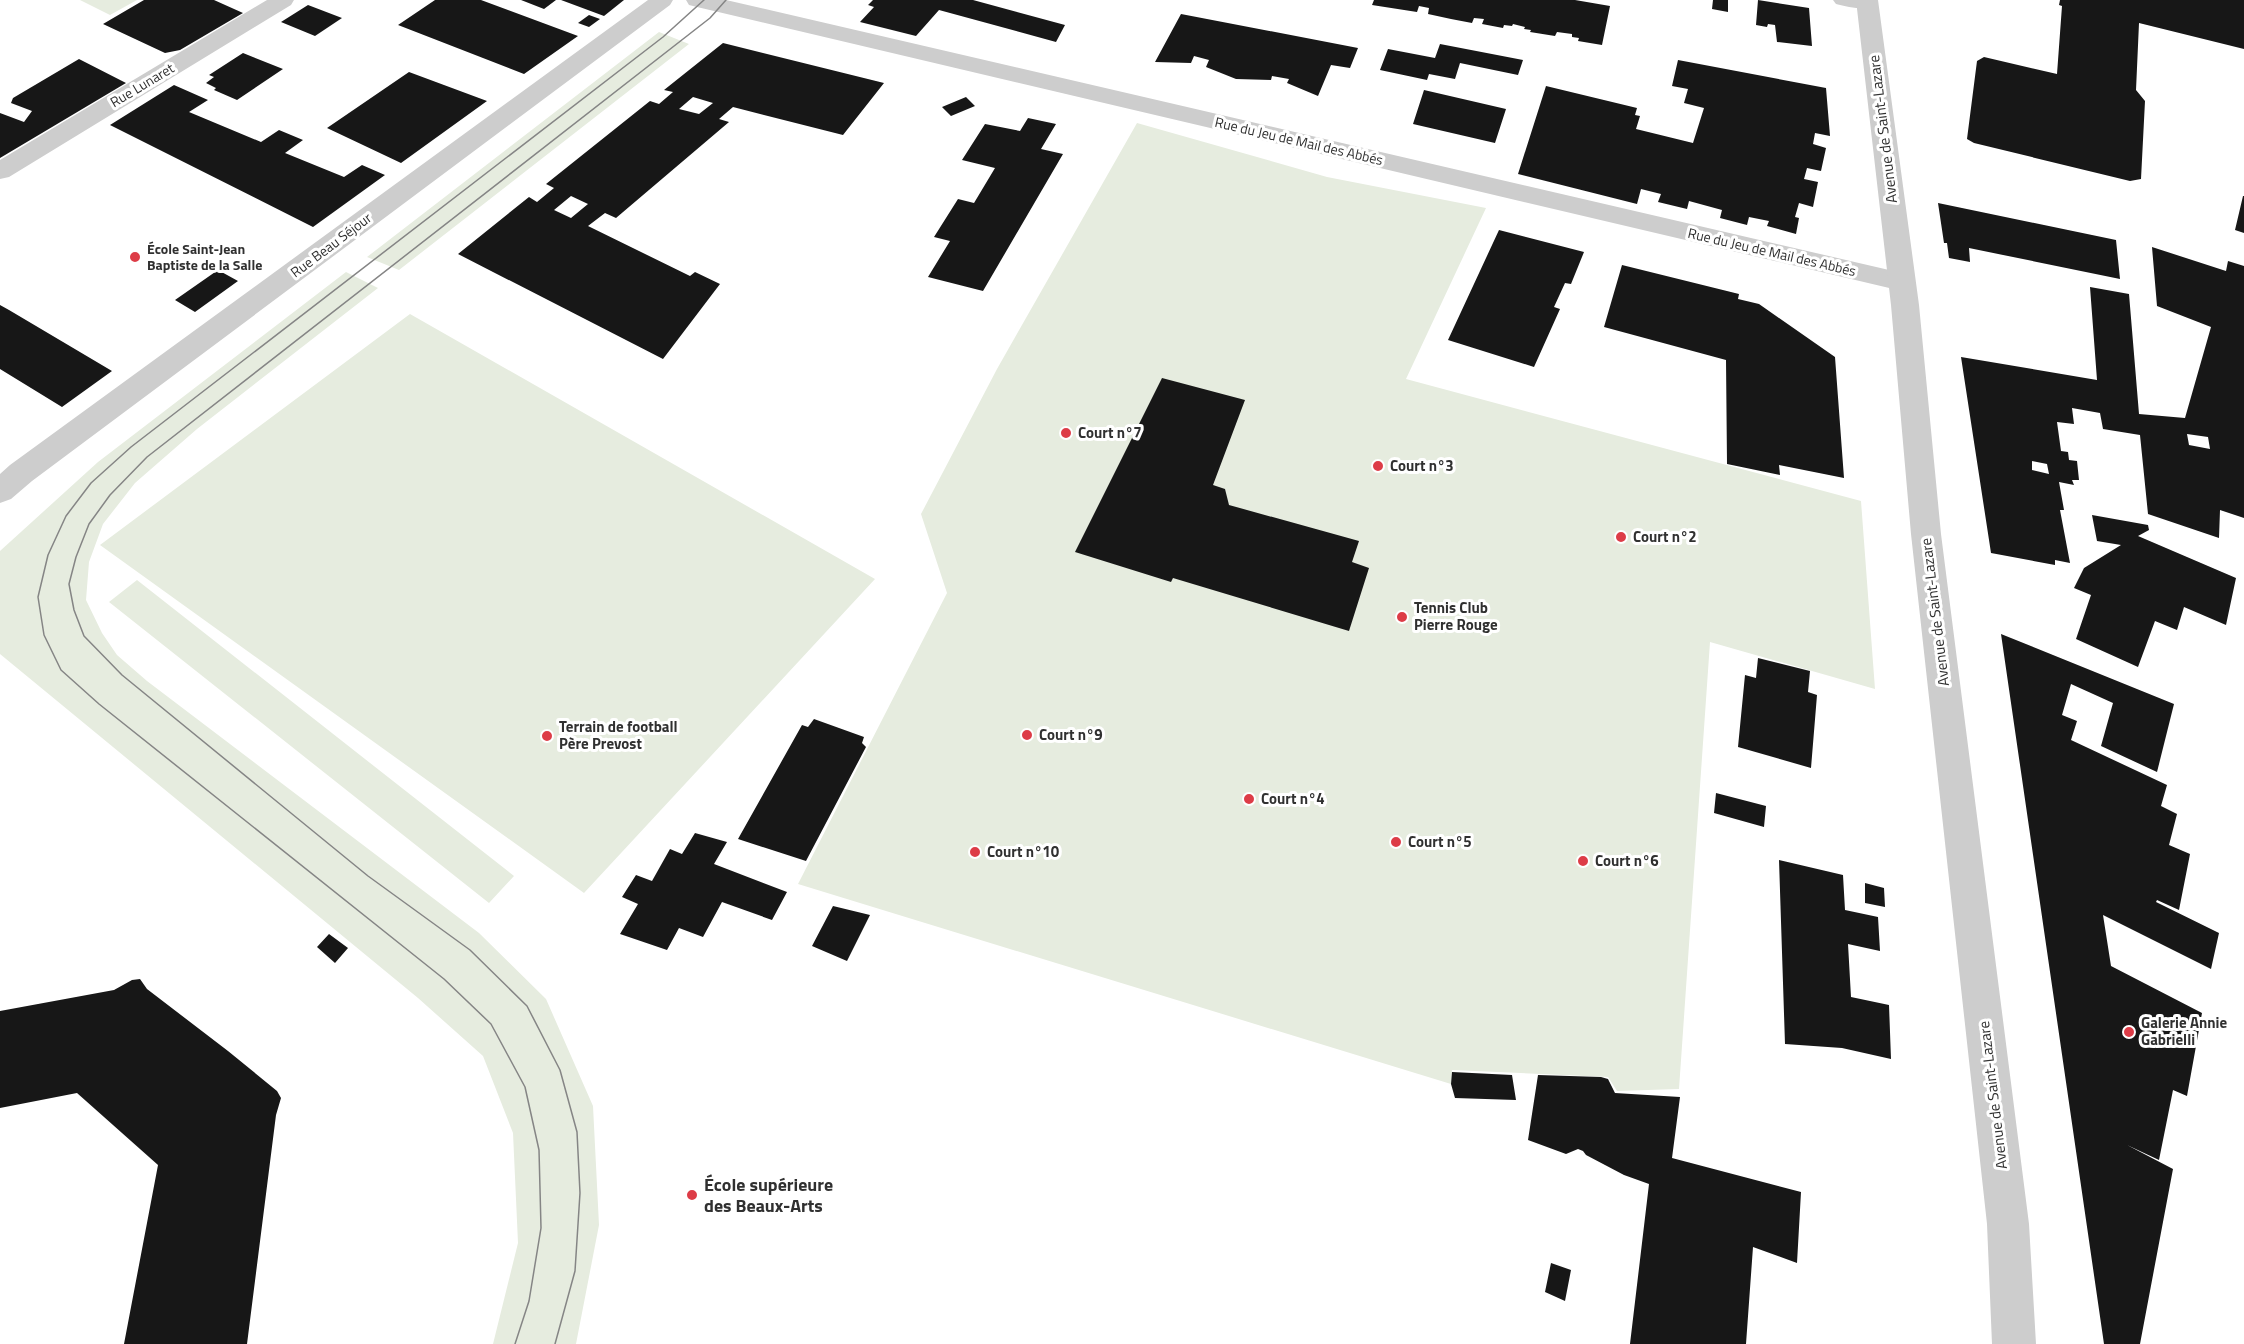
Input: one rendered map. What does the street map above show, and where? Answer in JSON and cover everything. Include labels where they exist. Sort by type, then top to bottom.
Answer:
[{"type":"street","name":"Rue Lunaret","points":[[0,171],[283,0]]},
{"type":"street","name":"Rue Beau Séjour","points":[[0,491],[21,473],[662,0]]},
{"type":"street","name":"Rue du Jeu de Mail des Abbés","points":[[697,0],[1902,282]]},
{"type":"street","name":"Avenue de Saint-Lazare","points":[[1859,1],[1902,282],[1927,546],[2008,1224],[2014,1344]]},
{"type":"street","name":"Avenue de Saint-Lazare","points":[[2008,1224],[2037,1344]]},
{"type":"shaded area","points":[[80,0],[137,0],[110,15]]},
{"type":"shaded area","points":[[659,32],[689,44],[399,270],[367,257]]},
{"type":"shaded area","name":"Tennis Club Pierre Rouge","points":[[1137,123],[1327,177],[1486,208],[1406,379],[1861,501],[1875,689],[1710,642],[1679,1089],[1617,1091],[1608,1077],[1452,1070],[1451,1084],[798,884],[947,593],[921,514],[997,369]]},
{"type":"shaded area","points":[[346,272],[378,288],[197,429],[135,483],[103,524],[89,562],[86,600],[102,633],[117,655],[147,681],[479,933],[546,999],[593,1106],[599,1225],[576,1344],[493,1344],[518,1243],[513,1133],[483,1056],[418,998],[0,654],[0,551],[98,462]]},
{"type":"shaded area","name":"Terrain de football Père Prevost","points":[[410,314],[875,579],[584,893],[100,545]]},
{"type":"shaded area","points":[[137,580],[514,876],[489,903],[109,602]]},
{"type":"building","points":[[144,0],[214,0],[243,13],[180,50],[165,53],[103,24]]},
{"type":"building","points":[[435,0],[481,0],[578,36],[524,74],[398,25]]},
{"type":"building","points":[[521,0],[556,0],[544,9]]},
{"type":"building","points":[[561,0],[624,0],[604,16]]},
{"type":"building","points":[[873,0],[973,0],[1065,25],[1056,42],[939,10],[916,36],[860,22],[874,7],[868,5]]},
{"type":"building","points":[[1374,0],[1575,0],[1610,6],[1602,45],[1578,41],[1579,38],[1572,37],[1572,34],[1557,32],[1555,36],[1530,32],[1531,30],[1524,29],[1525,27],[1513,24],[1512,26],[1504,25],[1503,28],[1482,24],[1484,19],[1474,18],[1472,23],[1451,19],[1428,14],[1429,8],[1419,6],[1417,12],[1372,5]]},
{"type":"building","points":[[1713,0],[1728,0],[1728,12],[1712,9]]},
{"type":"building","points":[[1758,0],[1809,8],[1812,46],[1777,42],[1775,25],[1768,24],[1767,27],[1756,25]]},
{"type":"building","points":[[2060,0],[2244,0],[2244,49],[2139,23],[2136,90],[2145,101],[2141,179],[2130,181],[1974,143],[1967,139],[1977,61],[1984,57],[2057,74],[2062,6],[2059,5]]},
{"type":"building","points":[[308,5],[342,18],[315,36],[281,22]]},
{"type":"building","points":[[1181,14],[1358,48],[1350,68],[1331,65],[1318,96],[1287,83],[1289,79],[1272,76],[1271,80],[1236,79],[1206,67],[1209,60],[1194,56],[1191,63],[1155,62]]},
{"type":"building","points":[[589,15],[600,19],[589,27],[578,23]]},
{"type":"building","points":[[723,43],[884,83],[843,135],[733,107],[719,119],[729,122],[616,218],[605,213],[588,226],[690,276],[695,272],[720,284],[663,359],[458,254],[529,197],[537,202],[554,188],[546,184],[650,101],[659,104],[673,92],[664,90]],"holes":[[[693,97],[713,103],[699,114],[679,109]],[[571,196],[588,204],[571,218],[554,210]]]},
{"type":"building","points":[[1440,44],[1523,60],[1518,75],[1460,63],[1455,79],[1429,74],[1427,80],[1380,70],[1388,49],[1435,58]]},
{"type":"building","points":[[243,53],[283,69],[237,100],[214,90],[216,88],[206,83],[214,77],[209,75]]},
{"type":"building","points":[[79,59],[126,83],[0,158],[0,113],[24,122],[32,111],[11,103],[13,98]]},
{"type":"building","points":[[1678,60],[1826,88],[1830,136],[1815,133],[1813,144],[1826,148],[1821,171],[1807,168],[1804,179],[1818,182],[1813,207],[1799,203],[1795,217],[1799,218],[1796,234],[1767,226],[1769,221],[1749,217],[1747,225],[1720,218],[1722,210],[1689,201],[1687,209],[1658,202],[1661,194],[1641,189],[1637,204],[1518,174],[1546,86],[1637,108],[1635,115],[1640,116],[1636,129],[1693,143],[1704,108],[1684,103],[1688,89],[1672,86]]},
{"type":"building","points":[[409,72],[487,101],[401,163],[327,128]]},
{"type":"building","points":[[174,85],[208,100],[189,112],[261,142],[279,130],[303,140],[285,153],[344,177],[362,165],[385,175],[313,227],[110,125]]},
{"type":"building","points":[[1424,90],[1506,109],[1495,143],[1413,124]]},
{"type":"building","points":[[966,97],[975,106],[951,116],[942,107]]},
{"type":"building","points":[[1028,118],[1056,124],[1041,149],[1063,154],[983,291],[928,277],[950,241],[934,237],[958,199],[974,203],[995,168],[962,160],[985,124],[1020,131]]},
{"type":"building","points":[[2244,196],[2244,233],[2235,230]]},
{"type":"building","points":[[1938,203],[2116,240],[2120,279],[1969,248],[1970,262],[1949,258],[1947,243],[1944,243]]},
{"type":"building","points":[[1499,230],[1584,252],[1571,284],[1565,283],[1554,307],[1560,309],[1534,367],[1448,340]]},
{"type":"building","points":[[2152,247],[2226,271],[2228,261],[2244,266],[2244,518],[2220,510],[2219,538],[2148,514],[2140,435],[2103,429],[2100,413],[2072,408],[2074,424],[2057,422],[2061,451],[2068,452],[2069,460],[2077,461],[2079,480],[2072,480],[2074,485],[2059,482],[2064,510],[2060,510],[2070,563],[2055,560],[2055,565],[1991,553],[1961,357],[2097,380],[2090,287],[2129,294],[2139,414],[2185,418],[2211,327],[2157,306]],"holes":[[[2187,434],[2208,437],[2210,449],[2189,445]],[[2032,461],[2047,464],[2049,474],[2032,470]]]},
{"type":"building","points":[[1622,265],[1739,294],[1738,299],[1759,304],[1835,357],[1844,478],[1779,465],[1780,475],[1727,464],[1726,360],[1604,327]]},
{"type":"building","points":[[218,270],[238,281],[195,312],[175,300]]},
{"type":"building","points":[[0,305],[112,371],[62,407],[0,369]]},
{"type":"building","points":[[1162,378],[1245,400],[1213,485],[1225,489],[1229,505],[1359,541],[1352,562],[1369,568],[1349,631],[1173,578],[1171,582],[1075,552]]},
{"type":"building","points":[[2092,515],[2148,525],[2149,530],[2138,536],[2236,578],[2226,625],[2184,607],[2177,630],[2155,621],[2138,667],[2076,639],[2091,595],[2074,588],[2084,568],[2121,545],[2097,541]]},
{"type":"building","points":[[2001,634],[2174,704],[2157,772],[2101,746],[2113,703],[2071,684],[2062,715],[2077,721],[2071,740],[2167,785],[2161,806],[2177,814],[2169,845],[2190,854],[2179,910],[2157,900],[2156,902],[2219,933],[2211,969],[2103,915],[2111,966],[2202,1013],[2187,1096],[2173,1090],[2159,1160],[2127,1145],[2173,1169],[2140,1344],[2104,1344]]},
{"type":"building","points":[[1758,658],[1810,671],[1808,692],[1817,695],[1811,768],[1738,747],[1745,675],[1756,678]]},
{"type":"building","points":[[814,719],[864,737],[862,743],[866,747],[806,861],[738,839],[802,725],[808,727]]},
{"type":"building","points":[[1716,793],[1766,806],[1764,827],[1714,813]]},
{"type":"building","points":[[695,833],[727,842],[714,864],[787,892],[772,920],[722,902],[703,937],[679,928],[667,950],[620,934],[638,904],[622,897],[636,875],[652,881],[670,849],[682,854]]},
{"type":"building","points":[[1779,860],[1843,875],[1845,910],[1878,917],[1880,951],[1848,944],[1851,997],[1889,1005],[1891,1059],[1842,1048],[1785,1044]]},
{"type":"building","points":[[1865,883],[1884,888],[1885,907],[1865,903]]},
{"type":"building","points":[[833,906],[870,915],[847,961],[812,946]]},
{"type":"building","points":[[329,934],[348,948],[335,963],[317,947]]},
{"type":"building","points":[[140,979],[147,989],[228,1051],[277,1091],[281,1098],[276,1115],[247,1344],[124,1344],[158,1165],[77,1093],[0,1108],[0,1011],[114,990],[132,980]]},
{"type":"building","points":[[1452,1072],[1512,1075],[1516,1100],[1455,1098],[1451,1084]]},
{"type":"building","points":[[1538,1075],[1601,1077],[1608,1079],[1615,1093],[1680,1097],[1672,1158],[1801,1192],[1797,1263],[1753,1247],[1746,1344],[1630,1344],[1649,1184],[1624,1175],[1578,1149],[1566,1154],[1528,1140]]},
{"type":"building","points":[[1551,1263],[1571,1270],[1565,1301],[1545,1292]]},
{"type":"tram line","points":[[515,1344],[529,1301],[541,1228],[539,1150],[525,1087],[491,1024],[444,979],[99,704],[61,670],[44,635],[38,597],[48,555],[66,516],[91,483],[131,447],[663,37],[704,0]]},
{"type":"tram line","points":[[555,1344],[575,1271],[580,1193],[577,1132],[560,1070],[527,1006],[470,950],[368,876],[122,675],[84,636],[74,610],[69,584],[76,557],[89,524],[110,495],[147,457],[710,18],[726,0]]},
{"type":"place","name":"École Saint-Jean Baptiste de la Salle","points":[[135,257]]},
{"type":"place","name":"Court n°7","points":[[1066,433]]},
{"type":"place","name":"Court n°3","points":[[1378,466]]},
{"type":"place","name":"Court n°2","points":[[1621,537]]},
{"type":"place","name":"Tennis Club Pierre Rouge","points":[[1402,617]]},
{"type":"place","name":"Court n°9","points":[[1027,735]]},
{"type":"place","name":"Terrain de football Père Prevost","points":[[547,736]]},
{"type":"place","name":"Court n°4","points":[[1249,799]]},
{"type":"place","name":"Court n°5","points":[[1396,842]]},
{"type":"place","name":"Court n°10","points":[[975,852]]},
{"type":"place","name":"Court n°6","points":[[1583,861]]},
{"type":"place","name":"Galerie Annie Gabrielli","points":[[2129,1032]]},
{"type":"place","name":"École supérieure des Beaux-Arts","points":[[692,1195]]}]
